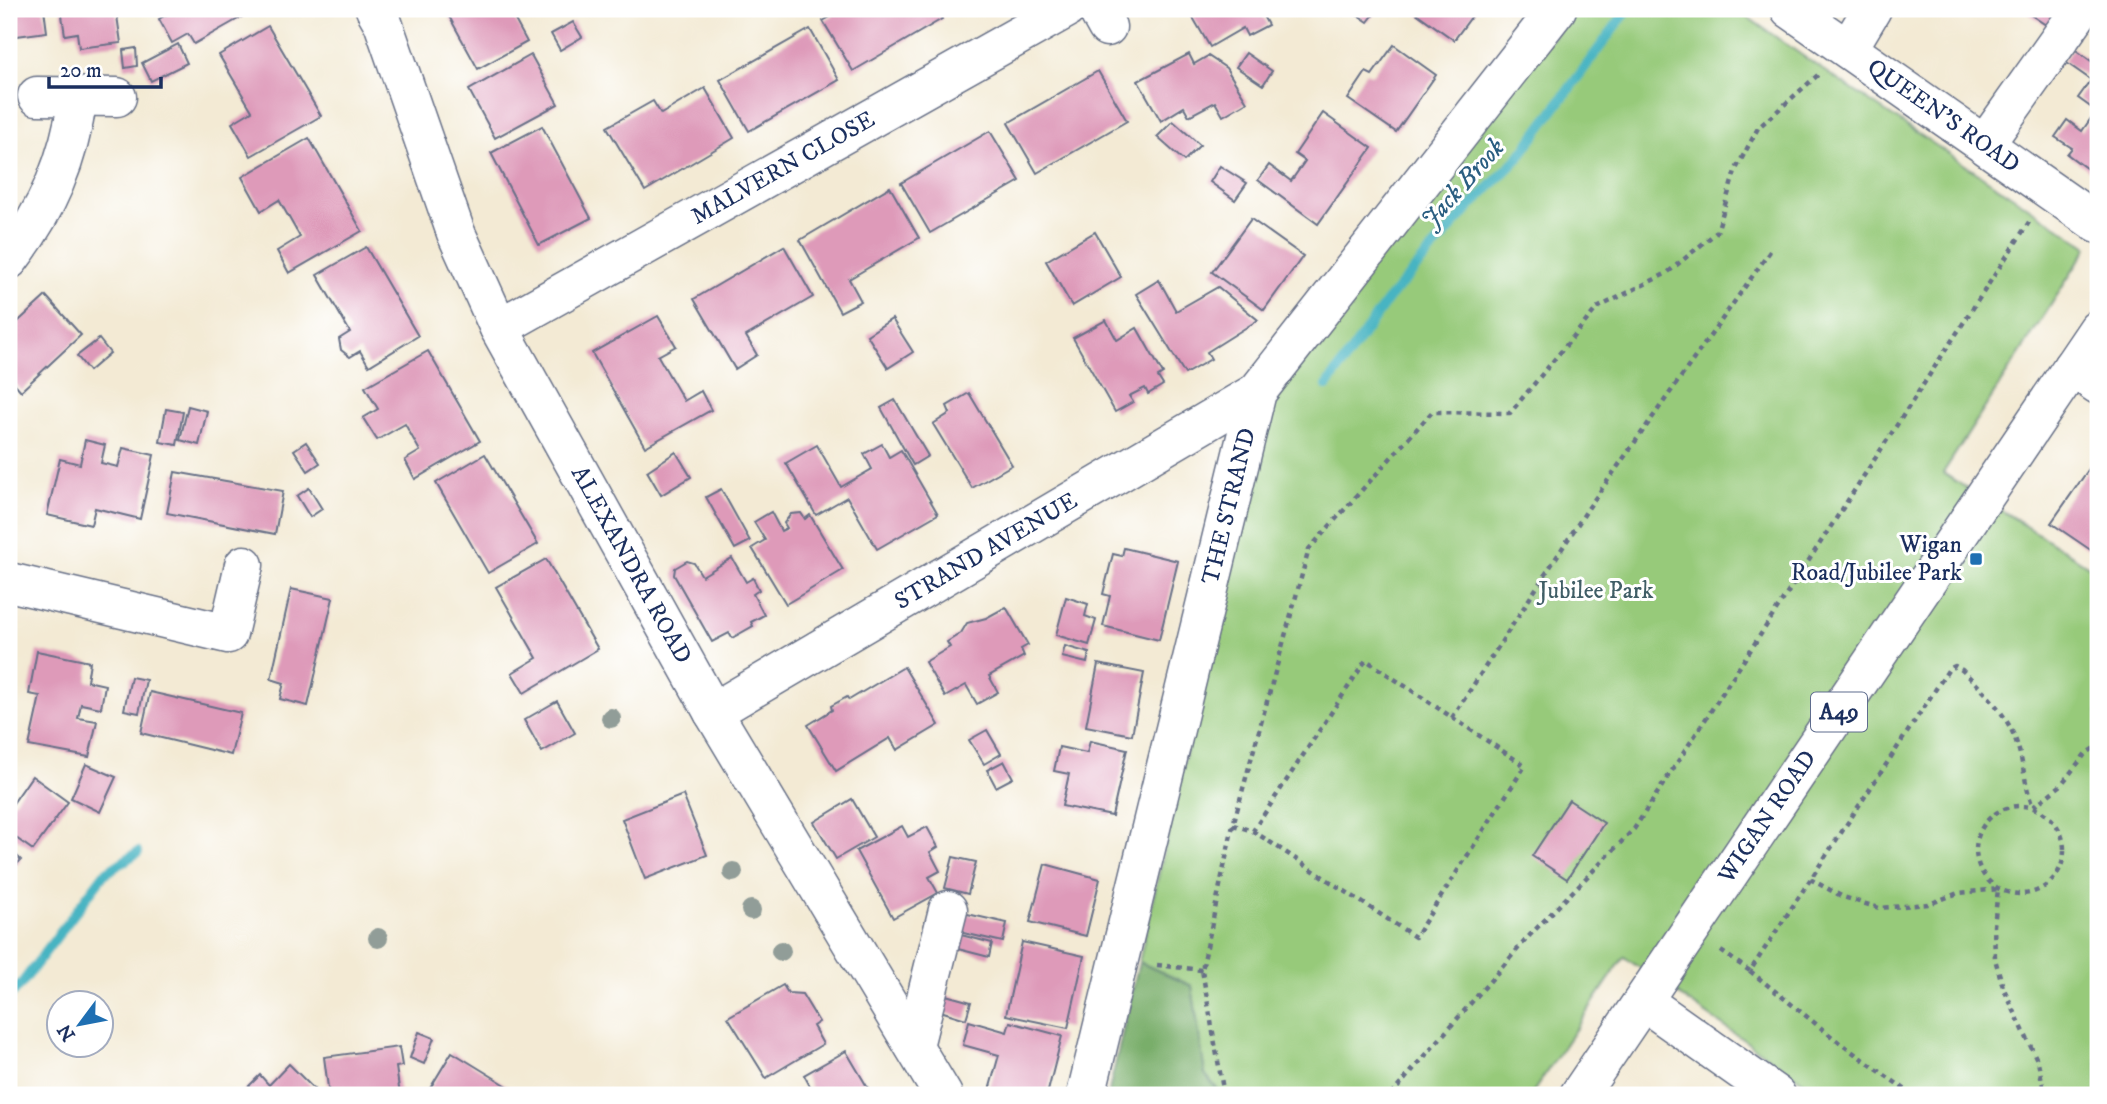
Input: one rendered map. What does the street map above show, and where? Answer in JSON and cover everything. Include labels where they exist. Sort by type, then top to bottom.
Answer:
[{"type":"street","name":"ALEXANDRA ROAD","points":[[375,9],[383,23],[456,233],[499,328],[713,712],[943,1095]]},
{"type":"street","name":"MALVERN CLOSE","points":[[499,328],[1066,9]]},
{"type":"street","name":"THE STRAND","points":[[1086,1095],[1257,392],[1557,9]]},
{"type":"street","name":"QUEEN'S ROAD","points":[[1790,9],[2098,224]]},
{"type":"street","points":[[1848,49],[1872,9]]},
{"type":"street","points":[[1985,144],[2081,9]]},
{"type":"street","points":[[37,96],[117,97]]},
{"type":"street","points":[[9,260],[36,222],[65,162],[78,96]]},
{"type":"street","name":"WIGAN ROAD","points":[[1579,1095],[1689,932],[2085,376],[2098,329]]},
{"type":"street","name":"STRAND AVENUE","points":[[713,712],[1257,392]]},
{"type":"street","points":[[9,582],[228,634],[244,565]]},
{"type":"street","points":[[914,1046],[948,910]]},
{"type":"street","points":[[1643,1001],[1776,1095]]},
{"type":"path","points":[[1224,1095],[1202,970],[1233,825],[1308,549],[1432,412],[1510,413],[1597,308],[1667,273],[1717,232],[1735,172],[1758,128],[1848,49]]},
{"type":"path","points":[[1391,1095],[1530,935],[1634,828],[2051,190]]},
{"type":"path","points":[[1452,718],[1590,507],[1771,250]]},
{"type":"path","points":[[1233,825],[1253,831],[1415,937],[1525,766],[1366,660],[1253,831]]},
{"type":"path","points":[[1749,971],[1949,668],[1955,666],[1976,683],[2000,709],[2017,743],[2026,790],[2033,807],[2049,818],[2058,829],[2063,842],[2059,870],[2039,890],[2026,894],[2011,894],[1998,889],[1979,865],[1976,850],[1978,837],[1985,824],[1995,814],[2010,807],[2033,807],[2060,786],[2086,753],[2098,747]]},
{"type":"path","points":[[1810,879],[1843,897],[1880,908],[1929,904],[1958,893],[1998,889]]},
{"type":"path","points":[[1998,889],[1994,926],[1995,959],[2003,987],[2038,1062],[2045,1095]]},
{"type":"path","points":[[1689,932],[1749,971],[1842,1044],[1913,1095]]},
{"type":"green space","name":"Jubilee Park","points":[[1576,9],[1736,9],[2088,247],[1943,473],[2098,572],[2098,1095],[1823,1095],[1624,957],[1531,1095],[1222,1095],[1205,1075],[1192,986],[1139,962],[1269,383]]},
{"type":"green space","points":[[1139,962],[1192,986],[1205,1074],[1222,1095],[1108,1095]]},
{"type":"building","points":[[9,9],[44,9],[47,32],[9,37]]},
{"type":"building","points":[[61,9],[116,9],[121,43],[79,48],[77,33],[65,35]]},
{"type":"building","points":[[176,9],[244,9],[247,14],[194,44],[188,34],[172,43],[159,19]]},
{"type":"building","points":[[445,9],[509,9],[527,42],[478,69]]},
{"type":"building","points":[[844,9],[936,9],[942,19],[853,71],[823,21]]},
{"type":"building","points":[[1188,9],[1277,9],[1263,16],[1268,25],[1247,36],[1243,28],[1210,47]]},
{"type":"building","points":[[1349,9],[1378,9],[1368,22]]},
{"type":"building","points":[[1413,9],[1477,9],[1454,40]]},
{"type":"building","points":[[2022,9],[2061,9],[2049,27]]},
{"type":"building","points":[[573,22],[582,37],[560,50],[551,34]]},
{"type":"building","points":[[268,26],[321,116],[251,156],[232,123],[252,111],[219,55]]},
{"type":"building","points":[[810,29],[839,80],[749,131],[720,80]]},
{"type":"building","points":[[178,44],[187,63],[151,81],[142,63]]},
{"type":"building","points":[[1394,45],[1436,75],[1396,132],[1348,99],[1366,72],[1372,75]]},
{"type":"building","points":[[136,48],[137,66],[125,68],[123,50]]},
{"type":"building","points":[[2073,48],[2098,66],[2098,177],[2067,154],[2072,148],[2055,137],[2067,120],[2082,131],[2096,111],[2078,98],[2091,80],[2064,61]]},
{"type":"building","points":[[1246,53],[1272,71],[1263,85],[1236,67]]},
{"type":"building","points":[[1189,54],[1194,64],[1208,56],[1226,68],[1247,102],[1223,116],[1215,102],[1189,116],[1184,107],[1161,121],[1138,81]]},
{"type":"building","points":[[531,55],[558,104],[495,138],[469,90]]},
{"type":"building","points":[[1098,71],[1127,121],[1037,173],[1008,123]]},
{"type":"building","points":[[705,88],[734,138],[645,191],[607,127],[653,101],[661,114]]},
{"type":"building","points":[[1323,113],[1372,148],[1318,224],[1258,180],[1269,165],[1291,181],[1305,161],[1295,154]]},
{"type":"building","points":[[1173,121],[1200,145],[1184,161],[1157,137]]},
{"type":"building","points":[[542,126],[591,218],[539,245],[491,153]]},
{"type":"building","points":[[990,131],[1020,181],[930,233],[901,183]]},
{"type":"building","points":[[309,138],[362,231],[289,273],[277,251],[300,237],[279,200],[261,211],[242,177]]},
{"type":"building","points":[[1220,166],[1247,183],[1235,200],[1210,182]]},
{"type":"building","points":[[890,187],[919,238],[849,279],[861,301],[840,312],[800,240]]},
{"type":"building","points":[[1251,219],[1303,256],[1264,310],[1212,272]]},
{"type":"building","points":[[1095,232],[1121,277],[1072,306],[1046,261]]},
{"type":"building","points":[[784,246],[813,297],[746,336],[757,355],[735,369],[694,299]]},
{"type":"building","points":[[366,247],[418,336],[369,366],[360,351],[350,357],[341,350],[339,339],[350,332],[317,275]]},
{"type":"building","points":[[1159,280],[1176,311],[1218,287],[1258,320],[1207,352],[1211,359],[1185,374],[1136,294]]},
{"type":"building","points":[[46,296],[81,335],[21,391],[9,377],[9,330]]},
{"type":"building","points":[[658,316],[676,346],[658,356],[684,401],[701,391],[711,410],[645,447],[592,353]]},
{"type":"building","points":[[892,319],[913,352],[888,368],[867,335]]},
{"type":"building","points":[[1106,320],[1117,340],[1137,328],[1163,374],[1158,377],[1163,385],[1148,394],[1145,388],[1129,396],[1133,402],[1115,412],[1073,338]]},
{"type":"building","points":[[99,339],[110,353],[89,371],[77,356]]},
{"type":"building","points":[[428,351],[480,441],[415,479],[405,460],[420,451],[405,424],[377,440],[363,418],[378,409],[365,387]]},
{"type":"building","points":[[969,393],[1012,465],[972,488],[933,424],[950,413],[947,406]]},
{"type":"building","points":[[895,400],[928,456],[913,465],[881,408]]},
{"type":"building","points":[[188,406],[207,411],[199,445],[180,440]]},
{"type":"building","points":[[166,409],[183,412],[177,445],[160,442]]},
{"type":"building","points":[[85,440],[105,445],[101,463],[118,467],[123,448],[154,455],[140,519],[95,508],[91,525],[47,515],[60,459],[80,464]]},
{"type":"building","points":[[306,442],[320,463],[308,471],[294,450]]},
{"type":"building","points":[[882,444],[889,457],[901,450],[938,514],[877,549],[847,497],[816,515],[786,463],[817,445],[841,487],[872,469],[864,454]]},
{"type":"building","points":[[676,452],[691,477],[661,495],[647,471]]},
{"type":"building","points":[[485,454],[538,544],[488,573],[436,483]]},
{"type":"building","points":[[2098,456],[2098,549],[2095,553],[2051,523]]},
{"type":"building","points":[[175,472],[283,491],[275,534],[167,513]]},
{"type":"building","points":[[309,488],[322,509],[310,517],[297,496]]},
{"type":"building","points":[[721,489],[750,541],[735,549],[706,497]]},
{"type":"building","points":[[771,512],[781,531],[787,528],[784,523],[791,514],[801,513],[805,519],[810,515],[843,570],[786,604],[752,548],[765,540],[754,522]]},
{"type":"building","points":[[1124,548],[1178,561],[1159,640],[1103,626],[1110,596],[1103,594],[1113,554],[1122,556]]},
{"type":"building","points":[[732,558],[746,582],[753,578],[759,590],[753,594],[764,615],[751,622],[753,626],[732,638],[729,633],[712,642],[674,575],[675,568],[687,561],[694,563],[702,576]]},
{"type":"building","points":[[546,559],[598,649],[524,693],[512,673],[537,658],[496,587]]},
{"type":"building","points":[[291,589],[333,598],[308,706],[280,699],[284,683],[271,679]]},
{"type":"building","points":[[1066,597],[1088,604],[1085,616],[1096,620],[1089,645],[1056,635]]},
{"type":"building","points":[[1006,607],[1028,645],[1021,649],[1024,656],[989,676],[998,692],[977,704],[966,685],[945,697],[925,662],[950,647],[947,642],[961,633],[967,623],[986,618]]},
{"type":"building","points":[[1065,646],[1089,653],[1087,663],[1062,657]]},
{"type":"building","points":[[37,651],[90,662],[87,681],[105,685],[101,708],[81,704],[78,718],[97,721],[89,757],[29,746],[40,696],[29,694]]},
{"type":"building","points":[[1098,664],[1144,673],[1132,735],[1086,726]]},
{"type":"building","points":[[904,667],[939,725],[897,750],[890,738],[836,771],[808,725],[832,710],[831,706],[847,697],[849,700]]},
{"type":"building","points":[[131,677],[146,680],[139,713],[124,710]]},
{"type":"building","points":[[150,692],[241,713],[231,755],[141,733]]},
{"type":"building","points":[[557,701],[575,733],[542,752],[524,720]]},
{"type":"building","points":[[987,730],[1001,754],[984,764],[969,740]]},
{"type":"building","points":[[1090,741],[1127,749],[1112,816],[1062,806],[1069,774],[1054,771],[1059,747],[1087,753]]},
{"type":"building","points":[[1004,761],[1013,778],[996,787],[987,770]]},
{"type":"building","points":[[86,764],[116,777],[100,812],[71,798]]},
{"type":"building","points":[[32,776],[68,802],[33,850],[9,833],[9,809]]},
{"type":"building","points":[[683,795],[707,855],[645,879],[622,819]]},
{"type":"building","points":[[852,799],[874,837],[836,859],[814,822]]},
{"type":"building","points":[[1569,800],[1604,823],[1567,879],[1532,856]]},
{"type":"building","points":[[902,826],[908,837],[927,827],[938,847],[930,852],[940,871],[929,877],[938,893],[893,918],[856,851]]},
{"type":"building","points":[[9,848],[21,860],[9,872]]},
{"type":"building","points":[[953,857],[976,862],[968,894],[945,888]]},
{"type":"building","points":[[1045,864],[1100,879],[1086,936],[1030,922]]},
{"type":"building","points":[[963,913],[1007,923],[1003,942],[959,932]]},
{"type":"building","points":[[961,935],[992,943],[989,957],[958,949]]},
{"type":"building","points":[[1022,942],[1084,956],[1068,1028],[1006,1015]]},
{"type":"building","points":[[783,985],[788,993],[802,994],[819,1022],[813,1026],[823,1044],[766,1078],[728,1017]]},
{"type":"building","points":[[942,994],[971,1002],[966,1019],[937,1010]]},
{"type":"building","points":[[969,1021],[1007,1032],[1010,1022],[1062,1036],[1047,1095],[988,1094],[999,1055],[963,1045]]},
{"type":"building","points":[[419,1032],[434,1038],[424,1064],[410,1058]]},
{"type":"building","points":[[399,1047],[402,1066],[396,1067],[400,1095],[329,1095],[324,1057]]},
{"type":"building","points":[[846,1051],[872,1095],[798,1095],[811,1088],[804,1075]]},
{"type":"building","points":[[452,1052],[514,1090],[511,1095],[426,1095]]},
{"type":"building","points":[[289,1064],[314,1089],[308,1095],[247,1095],[243,1092],[260,1075],[269,1085]]},
{"type":"building","points":[[1675,1090],[1675,1095],[1659,1095],[1658,1092]]},
{"type":"waterway","name":"Jack Brook","points":[[1327,386],[1386,302],[1468,209],[1519,157],[1628,9]]},
{"type":"waterway","points":[[9,996],[22,983],[104,874],[138,852]]},
{"type":"place","name":"Wigan Road/Jubilee Park","points":[[1976,559]]}]
